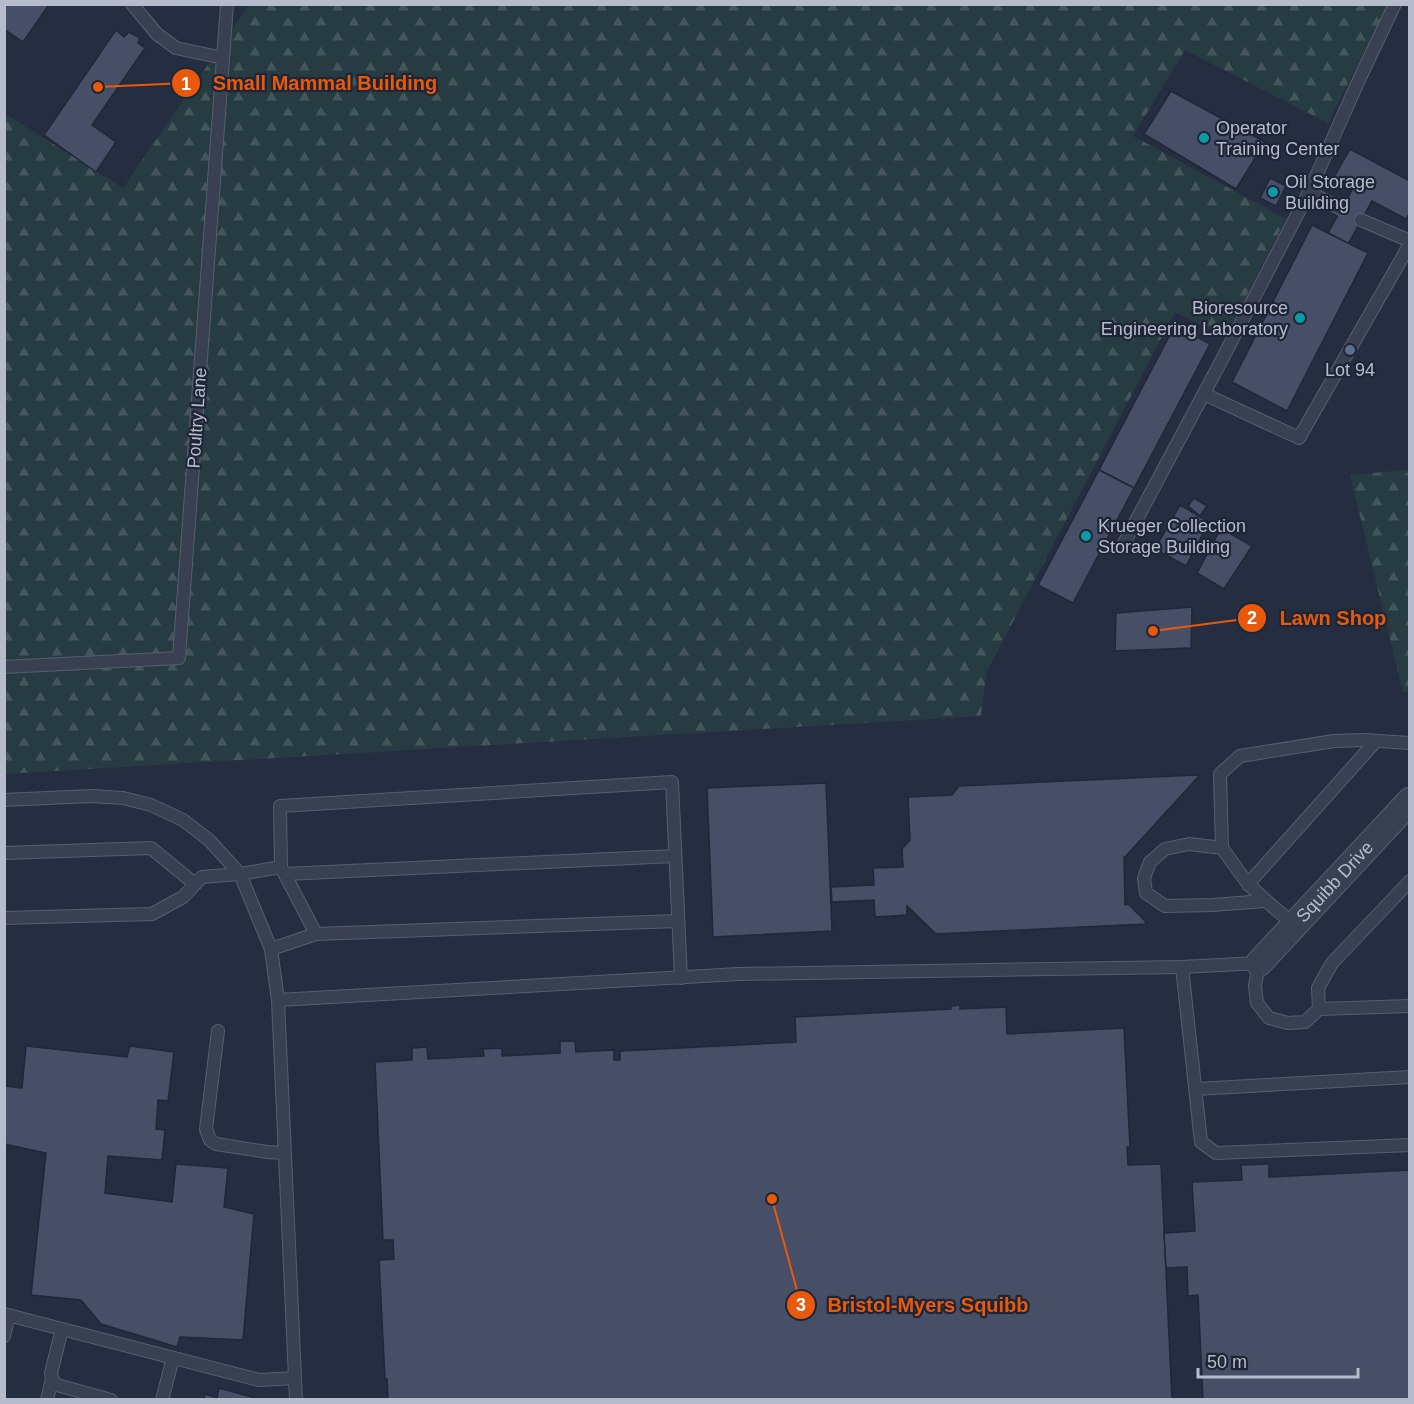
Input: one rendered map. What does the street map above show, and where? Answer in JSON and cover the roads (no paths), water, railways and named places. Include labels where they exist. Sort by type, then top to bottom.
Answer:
[{"type":"street","name":"Squibb Drive","points":[[1260,963],[1410,801]]},
{"type":"lane","points":[[132,4],[157,34],[176,48],[224,58]]},
{"type":"lane","name":"Poultry Lane","points":[[4,667],[179,657],[227,4]]},
{"type":"lane","points":[[1122,548],[1309,192],[1395,4]]},
{"type":"lane","points":[[1309,192],[1341,209]]},
{"type":"lane","points":[[1204,394],[1299,438],[1410,242],[1361,220]]},
{"type":"lane","points":[[1295,925],[1248,884],[1222,848],[1220,774],[1240,756],[1334,741],[1410,743]]},
{"type":"lane","points":[[1248,884],[1376,741]]},
{"type":"lane","points":[[316,934],[283,871],[280,806],[672,782],[681,978]]},
{"type":"lane","points":[[4,800],[91,796],[123,798],[151,805],[183,820],[200,833],[240,874],[271,949],[278,1000],[296,1400]]},
{"type":"lane","points":[[1222,848],[1189,844],[1165,849],[1150,862],[1144,878],[1146,893],[1165,906],[1265,901]]},
{"type":"lane","points":[[4,853],[151,848],[195,884]]},
{"type":"lane","points":[[4,918],[152,914],[183,897],[202,877],[283,871],[675,856]]},
{"type":"lane","points":[[1319,1009],[1318,988],[1332,963],[1410,881]]},
{"type":"lane","points":[[271,949],[316,934],[678,921]]},
{"type":"lane","points":[[278,1000],[739,974],[1182,967],[1260,963],[1255,986],[1257,1003],[1269,1018],[1288,1023],[1305,1022],[1319,1009],[1410,1006]]},
{"type":"lane","points":[[1182,967],[1201,1142],[1216,1153],[1410,1145]]},
{"type":"lane","points":[[218,1031],[206,1129],[210,1140],[216,1144],[284,1153]]},
{"type":"lane","points":[[1196,1089],[1410,1077]]},
{"type":"lane","points":[[4,1336],[7,1315],[259,1380],[295,1378]]},
{"type":"lane","points":[[47,1400],[62,1329]]},
{"type":"lane","points":[[162,1400],[173,1358]]},
{"type":"lane","points":[[52,1379],[57,1385],[111,1400]]},
{"type":"place","name":"Small Mammal Building","points":[[98,87]]},
{"type":"place","name":"Operator Training Center","points":[[1204,138]]},
{"type":"place","name":"Oil Storage Building","points":[[1273,192]]},
{"type":"place","name":"Bioresource Engineering Laboratory","points":[[1300,318]]},
{"type":"place","name":"Lot 94","points":[[1350,350]]},
{"type":"place","name":"Krueger Collection Storage Building","points":[[1086,536]]},
{"type":"place","name":"Lawn Shop","points":[[1153,631]]},
{"type":"place","name":"Bristol-Myers Squibb","points":[[772,1199]]}]
